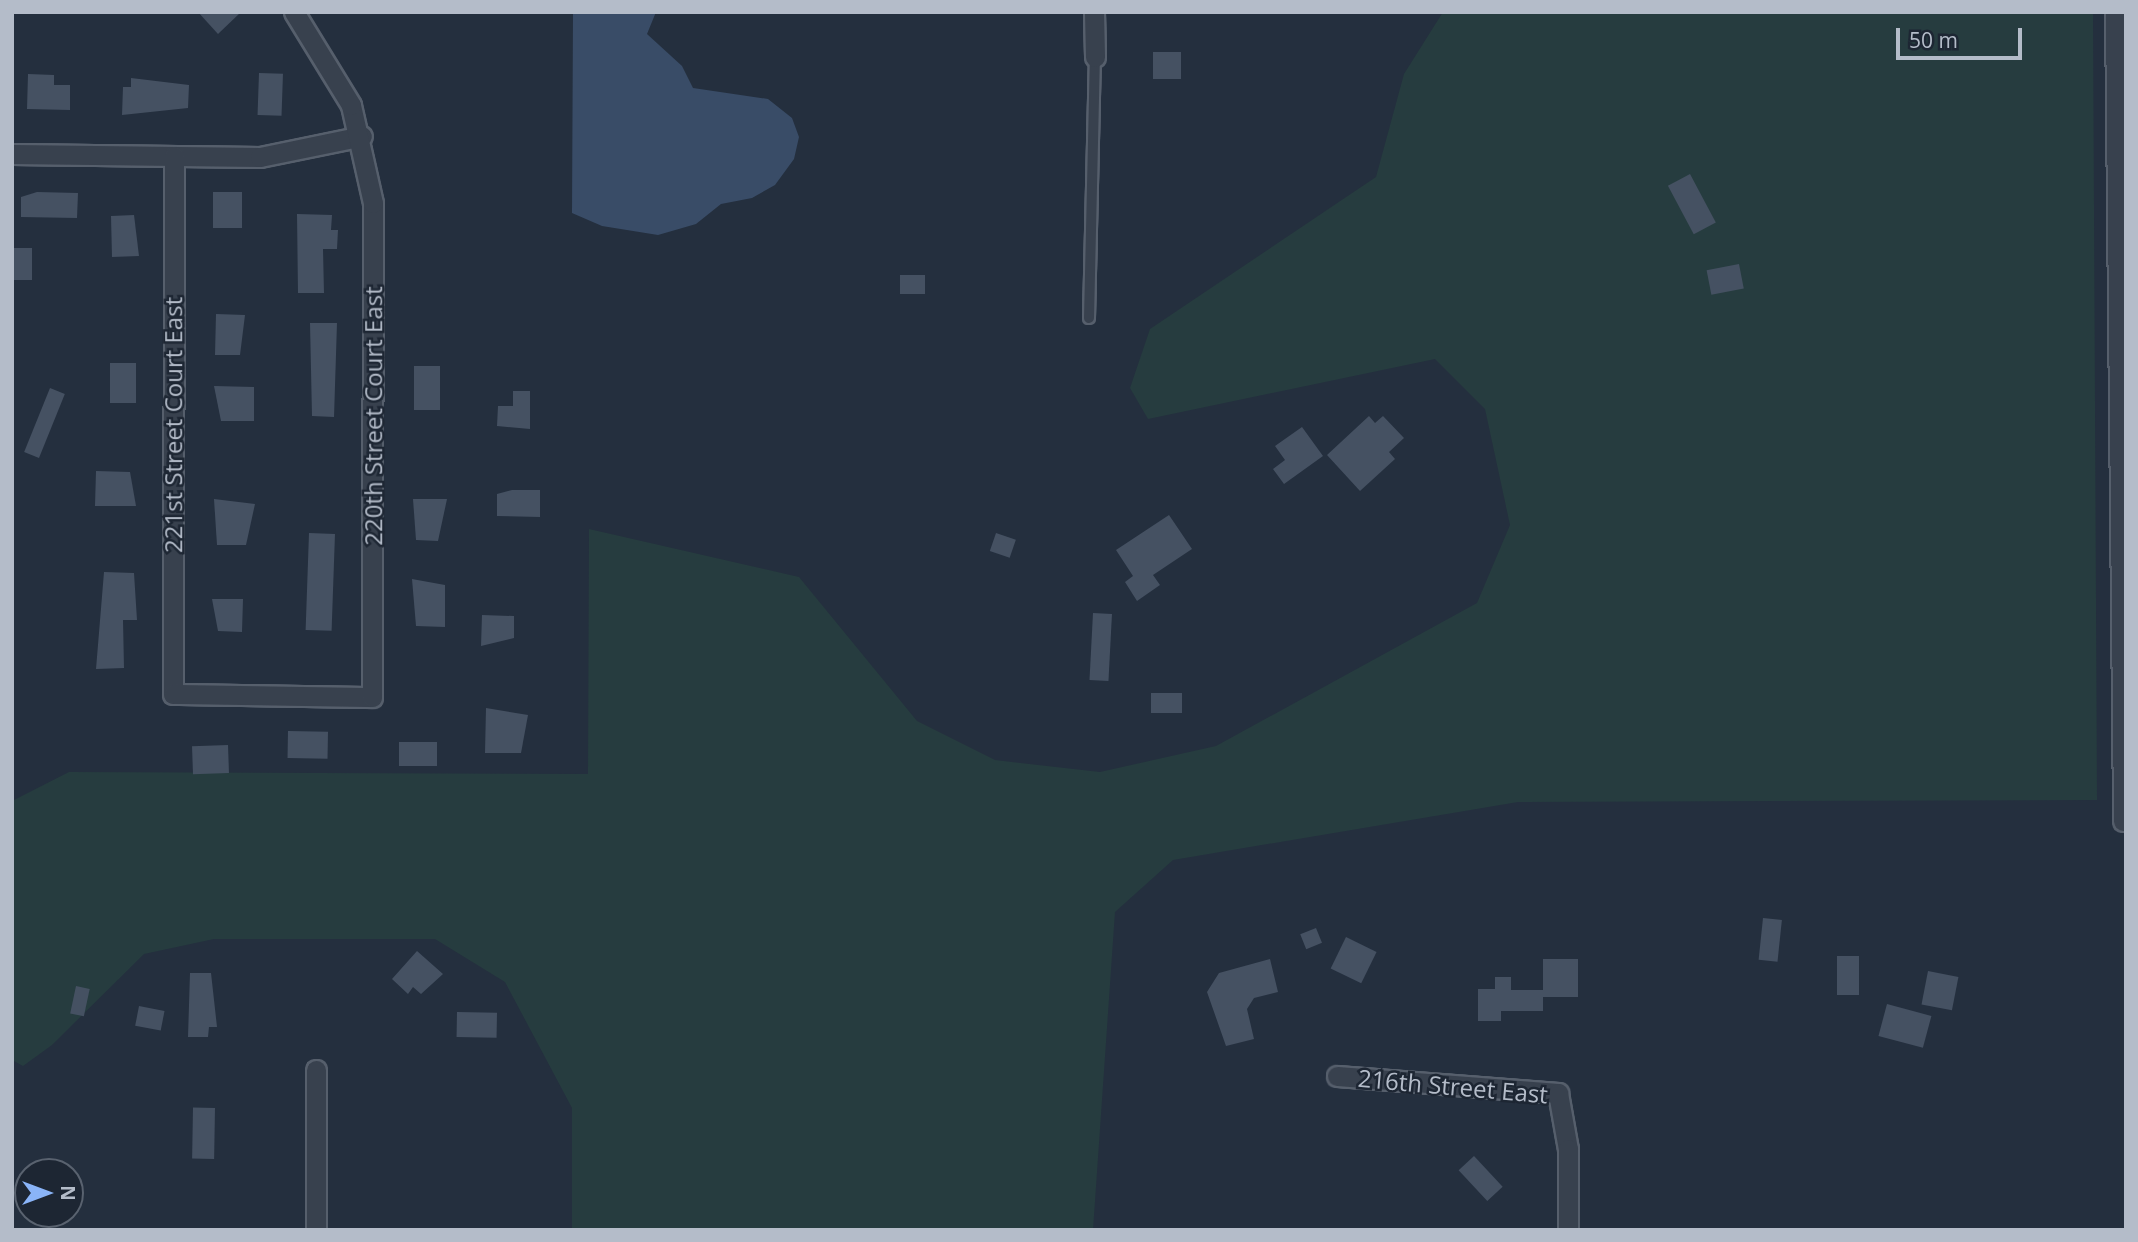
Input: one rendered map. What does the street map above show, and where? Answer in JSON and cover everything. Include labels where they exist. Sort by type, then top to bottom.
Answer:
[{"type":"street","name":"220th Street Court East","points":[[173,694],[372,697],[373,203],[362,136],[334,69],[294,12]]},
{"type":"street","points":[[1094,12],[1095,57]]},
{"type":"street","points":[[2115,12],[2123,821]]},
{"type":"street","points":[[12,154],[174,156],[297,153],[362,136]]},
{"type":"street","name":"221st Street Court East","points":[[173,694],[174,156]]},
{"type":"street","points":[[316,1070],[316,1230]]},
{"type":"street","name":"216th Street East","points":[[1337,1076],[1558,1093],[1568,1149],[1568,1230]]},
{"type":"lane","points":[[1089,318],[1095,57]]},
{"type":"green space","points":[[1443,12],[2093,12],[2097,800],[1518,802],[1173,860],[1115,912],[1093,1230],[572,1230],[572,1108],[505,982],[435,939],[214,939],[144,954],[52,1045],[23,1066],[12,1060],[12,801],[69,772],[588,774],[589,529],[799,577],[917,721],[995,760],[1100,772],[1216,746],[1477,603],[1510,525],[1485,409],[1435,359],[1148,419],[1130,388],[1150,329],[1376,177],[1404,74]]},
{"type":"water","points":[[573,12],[656,12],[647,34],[682,66],[693,88],[768,99],[792,118],[799,137],[794,159],[775,185],[752,198],[721,204],[696,224],[658,235],[602,226],[572,213]]},
{"type":"building","points":[[198,12],[241,12],[218,34]]},
{"type":"building","points":[[1153,52],[1181,52],[1181,79],[1153,79]]},
{"type":"building","points":[[259,73],[283,74],[282,116],[258,115]]},
{"type":"building","points":[[28,74],[54,75],[54,85],[70,85],[70,110],[27,109]]},
{"type":"building","points":[[131,78],[189,85],[188,108],[122,115],[123,87],[131,87]]},
{"type":"building","points":[[1690,174],[1716,223],[1694,234],[1668,186]]},
{"type":"building","points":[[37,192],[78,193],[77,218],[21,217],[21,197]]},
{"type":"building","points":[[213,192],[242,192],[242,228],[213,228]]},
{"type":"building","points":[[297,214],[332,215],[331,230],[338,230],[337,249],[323,249],[324,293],[298,293]]},
{"type":"building","points":[[134,215],[139,256],[112,257],[111,216]]},
{"type":"building","points":[[12,248],[32,248],[32,280],[12,280]]},
{"type":"building","points":[[1739,264],[1744,289],[1711,295],[1707,270]]},
{"type":"building","points":[[900,275],[925,275],[925,294],[900,294]]},
{"type":"building","points":[[216,314],[245,315],[240,355],[215,355]]},
{"type":"building","points":[[310,323],[337,323],[334,417],[312,416]]},
{"type":"building","points":[[110,363],[136,363],[136,403],[110,403]]},
{"type":"building","points":[[414,366],[440,366],[440,410],[414,410]]},
{"type":"building","points":[[214,386],[254,387],[254,421],[221,421]]},
{"type":"building","points":[[50,388],[65,394],[39,458],[24,452]]},
{"type":"building","points":[[513,391],[530,391],[530,429],[497,426],[498,406],[513,406]]},
{"type":"building","points":[[1369,416],[1375,423],[1383,416],[1404,438],[1389,452],[1395,459],[1360,491],[1327,455]]},
{"type":"building","points":[[1302,427],[1323,456],[1284,484],[1273,469],[1285,460],[1275,446]]},
{"type":"building","points":[[96,471],[130,472],[136,506],[95,506]]},
{"type":"building","points":[[512,490],[540,490],[540,517],[497,516],[497,494]]},
{"type":"building","points":[[214,499],[255,504],[246,545],[217,545]]},
{"type":"building","points":[[413,499],[447,499],[438,541],[416,540]]},
{"type":"building","points":[[1169,515],[1192,549],[1153,575],[1160,585],[1137,601],[1125,582],[1133,576],[1116,550]]},
{"type":"building","points":[[309,533],[335,534],[332,631],[306,630]]},
{"type":"building","points":[[996,533],[1016,540],[1010,558],[990,551]]},
{"type":"building","points":[[104,572],[134,573],[137,620],[123,620],[124,668],[96,669]]},
{"type":"building","points":[[412,579],[445,585],[445,627],[416,626]]},
{"type":"building","points":[[212,599],[243,599],[242,632],[218,631]]},
{"type":"building","points":[[1093,613],[1112,614],[1108,681],[1089,680]]},
{"type":"building","points":[[482,615],[514,616],[514,638],[481,646]]},
{"type":"building","points":[[1151,693],[1182,693],[1182,713],[1151,713]]},
{"type":"building","points":[[486,708],[528,715],[521,753],[485,753]]},
{"type":"building","points":[[288,731],[328,732],[328,759],[288,758]]},
{"type":"building","points":[[399,742],[437,742],[437,766],[399,766]]},
{"type":"building","points":[[228,745],[229,773],[193,774],[192,746]]},
{"type":"building","points":[[1763,918],[1782,920],[1778,962],[1759,960]]},
{"type":"building","points":[[1316,928],[1322,943],[1306,949],[1300,934]]},
{"type":"building","points":[[1346,937],[1377,952],[1361,983],[1331,968]]},
{"type":"building","points":[[417,951],[443,974],[421,994],[413,987],[408,994],[392,979]]},
{"type":"building","points":[[1837,956],[1859,956],[1859,995],[1837,995]]},
{"type":"building","points":[[1270,959],[1278,992],[1254,998],[1247,1009],[1254,1039],[1226,1046],[1207,992],[1219,973]]},
{"type":"building","points":[[1543,959],[1578,959],[1578,997],[1543,997]]},
{"type":"building","points":[[1928,971],[1958,977],[1952,1010],[1922,1004]]},
{"type":"building","points":[[190,973],[211,973],[217,1027],[209,1027],[208,1037],[188,1037]]},
{"type":"building","points":[[1495,977],[1511,977],[1511,990],[1543,990],[1543,1011],[1501,1011],[1501,1021],[1478,1021],[1478,989],[1495,989]]},
{"type":"building","points":[[76,986],[90,989],[84,1016],[70,1013]]},
{"type":"building","points":[[1887,1004],[1931,1016],[1923,1048],[1878,1036]]},
{"type":"building","points":[[139,1006],[165,1011],[161,1031],[135,1026]]},
{"type":"building","points":[[457,1012],[497,1013],[497,1038],[457,1037]]},
{"type":"building","points":[[193,1108],[215,1108],[214,1159],[192,1159]]},
{"type":"building","points":[[1474,1156],[1503,1187],[1487,1201],[1459,1170]]}]
